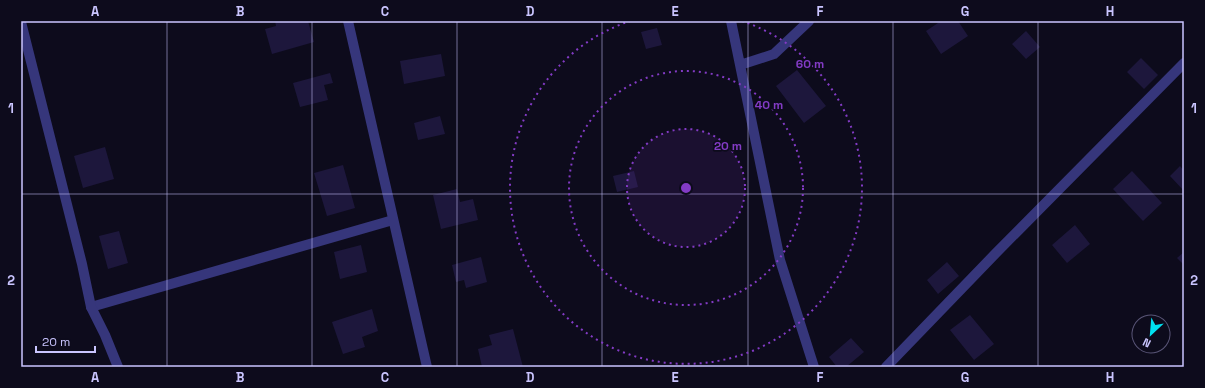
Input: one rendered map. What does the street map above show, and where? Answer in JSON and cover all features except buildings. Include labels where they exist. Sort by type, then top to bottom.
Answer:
[{"type":"street","points":[[348,21],[426,367]]},
{"type":"street","points":[[731,21],[780,260],[814,367]]},
{"type":"street","points":[[740,65],[774,54],[809,21]]},
{"type":"street","points":[[21,22],[82,264],[91,307],[105,335],[118,367]]},
{"type":"street","points":[[886,367],[996,253],[1184,63]]},
{"type":"street","points":[[91,307],[393,220]]}]
